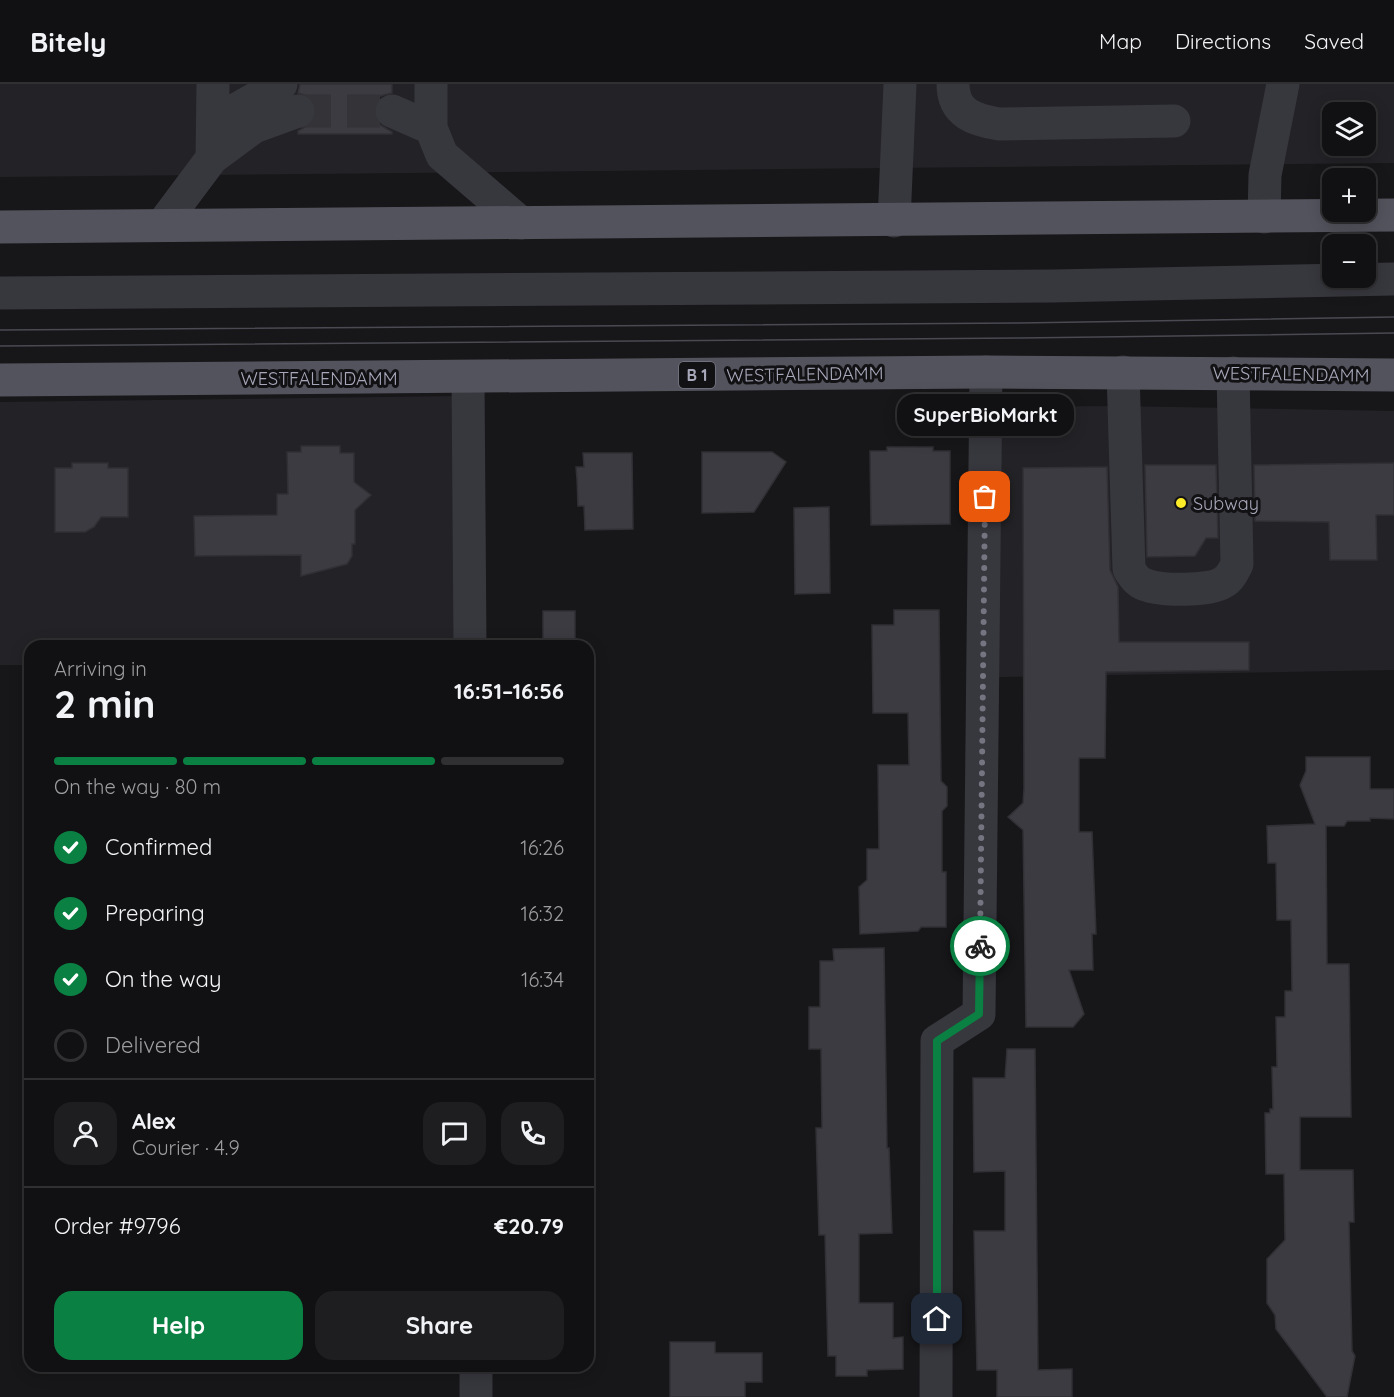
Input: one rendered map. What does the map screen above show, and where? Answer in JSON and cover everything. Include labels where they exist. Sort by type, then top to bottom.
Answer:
[{"type":"main road","points":[[0,227],[1394,215]]},
{"type":"main road","name":"WESTFALENDAMM","points":[[0,380],[986,372],[1394,375]]},
{"type":"street","points":[[212,158],[213,84]]},
{"type":"street","points":[[214,122],[281,84]]},
{"type":"street","points":[[894,221],[900,84]]},
{"type":"street","points":[[953,84],[956,102],[964,112],[977,121],[999,124],[1174,121]]},
{"type":"street","points":[[1264,217],[1265,175],[1283,84]]},
{"type":"street","points":[[425,86],[431,128],[442,155],[521,224]]},
{"type":"street","points":[[162,225],[212,158],[254,127],[298,111]]},
{"type":"street","points":[[392,111],[431,128]]},
{"type":"street","points":[[0,293],[1053,286],[1394,279]]},
{"type":"street","points":[[936,1397],[937,1041],[979,1014],[986,372]]},
{"type":"street","points":[[1123,372],[1129,570],[1145,585],[1162,589],[1213,588],[1224,582],[1232,574],[1237,564],[1233,373]]},
{"type":"street","points":[[468,377],[470,640]]},
{"type":"street","points":[[476,1372],[476,1397]]},
{"type":"shaded area","points":[[0,84],[1394,84],[1394,163],[0,177]]},
{"type":"shaded area","points":[[460,396],[462,640],[24,640],[24,665],[0,665],[0,402]]},
{"type":"shaded area","points":[[1118,406],[1394,411],[1394,670],[999,677],[997,407]]},
{"type":"building","points":[[300,84],[392,84],[392,93],[380,96],[373,113],[377,123],[392,134],[298,134],[298,131],[312,123],[316,114],[316,105],[310,97],[298,93]]},
{"type":"building","points":[[301,446],[340,446],[340,453],[354,453],[354,482],[371,495],[355,510],[355,544],[352,544],[352,556],[347,564],[301,576],[301,555],[195,556],[194,516],[277,515],[277,494],[288,494],[287,452],[301,452]]},
{"type":"building","points":[[887,447],[933,447],[933,451],[950,451],[950,524],[871,525],[870,451],[887,451]]},
{"type":"building","points":[[702,452],[772,452],[786,462],[754,512],[702,513]]},
{"type":"building","points":[[583,453],[632,453],[633,529],[585,530],[584,506],[578,506],[576,467],[584,467]]},
{"type":"building","points":[[72,463],[108,463],[108,468],[128,468],[128,517],[101,517],[94,527],[85,532],[55,532],[55,468],[72,468]]},
{"type":"building","points":[[1394,463],[1394,515],[1376,515],[1377,560],[1330,560],[1329,522],[1255,521],[1254,465]]},
{"type":"building","points":[[1145,465],[1216,465],[1218,538],[1206,538],[1195,556],[1147,557]]},
{"type":"building","points":[[1107,467],[1110,570],[1118,587],[1119,642],[1249,642],[1249,670],[1106,672],[1105,758],[1079,758],[1079,832],[1092,832],[1096,934],[1092,934],[1093,970],[1069,970],[1084,1014],[1073,1027],[1026,1027],[1023,830],[1008,817],[1023,803],[1024,788],[1023,468]]},
{"type":"building","points":[[829,507],[830,593],[795,594],[794,508]]},
{"type":"building","points":[[894,610],[939,610],[941,781],[947,787],[947,806],[942,811],[942,872],[946,872],[946,927],[921,927],[918,931],[860,934],[859,887],[867,880],[867,849],[879,849],[878,765],[909,765],[908,713],[873,713],[872,625],[894,625]]},
{"type":"building","points":[[543,611],[575,611],[575,640],[543,640]]},
{"type":"building","points":[[1306,757],[1370,757],[1370,789],[1394,789],[1394,819],[1370,818],[1370,821],[1347,821],[1344,826],[1326,826],[1327,964],[1349,964],[1351,1117],[1300,1117],[1300,1170],[1353,1170],[1354,1222],[1349,1222],[1352,1351],[1355,1356],[1347,1397],[1327,1397],[1276,1329],[1275,1315],[1267,1303],[1267,1259],[1285,1240],[1284,1174],[1266,1174],[1265,1113],[1270,1113],[1270,1109],[1273,1109],[1272,1067],[1277,1067],[1276,1017],[1285,1017],[1285,991],[1292,991],[1291,920],[1277,920],[1276,863],[1268,863],[1267,826],[1315,824],[1300,785],[1306,771]]},
{"type":"building","points":[[884,948],[887,1148],[889,1148],[892,1233],[859,1234],[859,1303],[893,1303],[893,1338],[903,1337],[903,1369],[867,1370],[867,1376],[836,1376],[836,1356],[828,1356],[825,1235],[819,1235],[816,1128],[822,1128],[821,1049],[809,1049],[809,1007],[820,1007],[820,961],[834,961],[833,949]]},
{"type":"building","points":[[1007,1049],[1035,1049],[1038,1370],[1072,1369],[1072,1397],[997,1397],[997,1370],[977,1370],[974,1231],[1005,1231],[1005,1171],[974,1172],[973,1078],[1005,1078]]},
{"type":"building","points":[[670,1342],[715,1342],[715,1353],[762,1353],[762,1382],[745,1382],[745,1397],[670,1397]]},
{"type":"tunnel","points":[[298,111],[392,111]]},
{"type":"tram line","points":[[0,330],[1019,323],[1394,317]]},
{"type":"tram line","points":[[0,346],[1394,333]]},
{"type":"way so far","points":[[980,946],[985,497]]},
{"type":"place","name":"SuperBioMarkt","points":[[985,497]]},
{"type":"place","name":"Subway","points":[[1181,503]]},
{"type":"route","points":[[937,1319],[937,1041],[979,1014],[980,946]]}]
